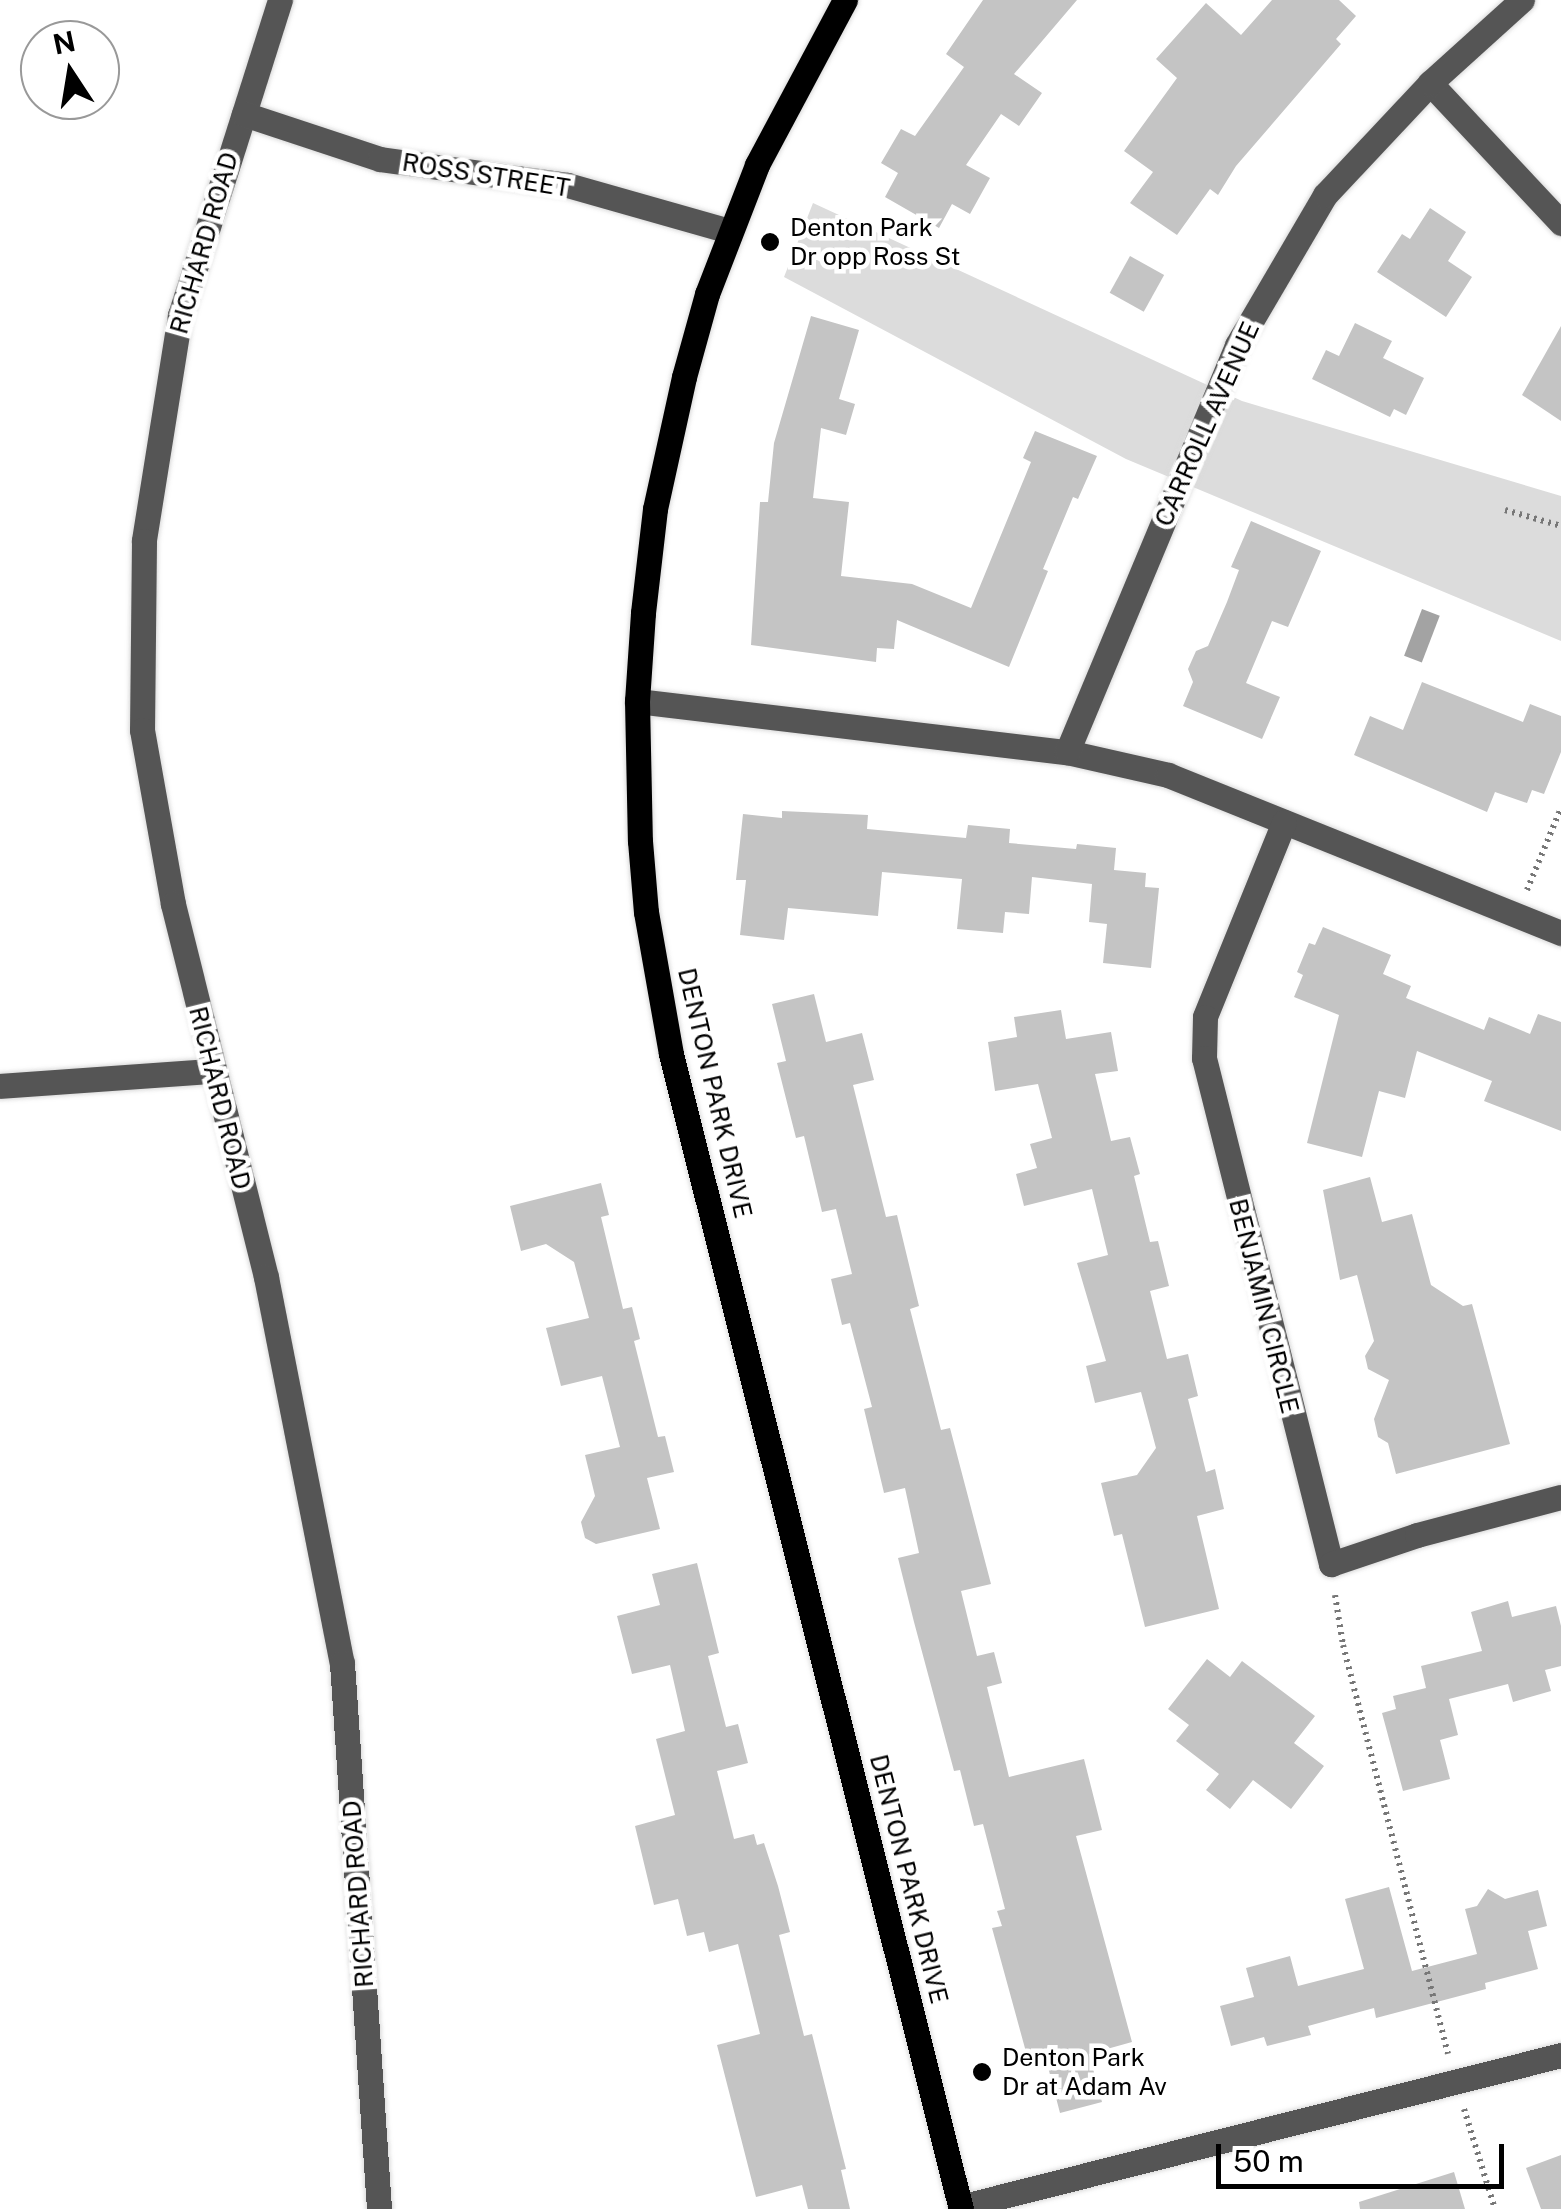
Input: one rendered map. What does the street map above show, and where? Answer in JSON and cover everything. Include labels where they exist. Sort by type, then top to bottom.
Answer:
[{"type":"main road","name":"DENTON PARK DRIVE","points":[[845,0],[790,97],[730,231],[684,377],[655,509],[637,702],[644,894],[671,1054],[961,2208]]},
{"type":"street","name":"RICHARD ROAD","points":[[280,0],[180,315],[144,542],[142,730],[172,904],[266,1277],[342,1663],[379,2209]]},
{"type":"street","name":"CARROLL AVENUE","points":[[1066,752],[1237,346],[1325,195],[1430,83],[1522,0]]},
{"type":"street","points":[[1430,83],[1561,223]]},
{"type":"street","name":"ROSS STREET","points":[[244,114],[380,160],[567,185],[730,231]]},
{"type":"street","points":[[637,702],[1066,752],[1168,775],[1561,933]]},
{"type":"street","name":"BENJAMIN CIRCLE","points":[[1284,822],[1205,1017],[1204,1058],[1331,1564]]},
{"type":"street","points":[[0,1086],[211,1071]]},
{"type":"street","points":[[1331,1564],[1417,1535],[1561,1497]]},
{"type":"street","points":[[961,2208],[1561,2055]]},
{"type":"path","points":[[1506,510],[1561,526]]},
{"type":"path","points":[[1517,914],[1561,808]]},
{"type":"path","points":[[1331,1564],[1342,1645],[1456,2083],[1495,2209]]},
{"type":"shaded area","points":[[813,203],[1242,401],[1561,496],[1561,641],[1126,459],[784,277]]},
{"type":"shaded area","points":[[1422,609],[1440,616],[1422,662],[1404,656]]},
{"type":"building","points":[[983,0],[1077,0],[1014,74],[1042,93],[1019,126],[1001,114],[966,165],[990,178],[970,214],[952,204],[939,228],[885,197],[898,173],[881,163],[901,129],[915,136],[964,67],[946,54]]},
{"type":"building","points":[[1272,0],[1339,0],[1356,16],[1336,39],[1341,44],[1236,166],[1218,195],[1210,189],[1177,235],[1130,203],[1153,172],[1124,151],[1177,78],[1156,59],[1206,3],[1241,35]]},
{"type":"building","points":[[1430,208],[1466,232],[1448,261],[1472,277],[1446,317],[1377,272],[1402,234],[1410,239]]},
{"type":"building","points":[[1130,256],[1164,275],[1144,312],[1110,293]]},
{"type":"building","points":[[811,316],[859,330],[839,399],[855,404],[846,435],[821,428],[813,498],[849,502],[841,576],[912,584],[971,608],[1031,462],[1023,458],[1035,431],[1097,456],[1078,499],[1073,497],[1009,667],[897,620],[894,649],[877,648],[876,662],[751,645],[760,502],[768,502],[774,443]]},
{"type":"building","points":[[1355,323],[1392,341],[1383,358],[1424,378],[1406,415],[1394,409],[1390,417],[1312,379],[1326,350],[1339,356]]},
{"type":"building","points":[[1561,326],[1561,421],[1522,395]]},
{"type":"building","points":[[1251,521],[1321,551],[1288,627],[1272,621],[1246,683],[1280,697],[1262,739],[1183,706],[1193,682],[1188,669],[1196,651],[1208,646],[1227,602],[1239,570],[1231,567]]},
{"type":"building","points":[[1422,682],[1523,722],[1530,704],[1561,716],[1561,752],[1544,794],[1532,790],[1527,803],[1495,792],[1487,812],[1354,755],[1370,716],[1403,730]]},
{"type":"building","points":[[782,811],[868,815],[867,829],[966,838],[968,825],[1010,829],[1009,843],[1116,848],[1114,870],[1146,873],[1145,887],[1159,888],[1151,968],[1103,963],[1107,924],[1089,922],[1092,884],[1032,877],[1029,914],[1005,912],[1003,933],[957,929],[962,879],[882,872],[878,916],[788,908],[784,940],[740,935],[746,880],[736,880],[743,814],[782,818]]},
{"type":"building","points":[[1323,927],[1391,955],[1383,974],[1411,986],[1406,998],[1484,1030],[1489,1017],[1530,1034],[1538,1014],[1561,1022],[1561,1131],[1484,1101],[1492,1081],[1417,1051],[1405,1098],[1379,1091],[1362,1157],[1307,1143],[1339,1015],[1294,997],[1303,975],[1297,972],[1309,943],[1315,945]]},
{"type":"building","points":[[814,994],[826,1042],[862,1033],[874,1080],[853,1085],[886,1217],[897,1215],[919,1306],[910,1309],[941,1430],[950,1428],[991,1584],[961,1591],[977,1656],[994,1652],[1002,1683],[987,1687],[1009,1777],[1084,1759],[1102,1830],[1076,1836],[1132,2042],[1089,2054],[1102,2102],[1060,2113],[1048,2067],[1036,2070],[1031,2051],[1026,2052],[992,1928],[1002,1926],[997,1911],[1005,1909],[983,1824],[974,1826],[960,1770],[954,1771],[898,1558],[919,1553],[905,1488],[884,1493],[864,1409],[872,1407],[850,1323],[842,1325],[831,1279],[852,1274],[836,1209],[822,1212],[804,1136],[796,1138],[777,1063],[786,1061],[772,1004]]},
{"type":"building","points":[[1061,1010],[1066,1039],[1111,1032],[1118,1071],[1095,1074],[1111,1141],[1130,1137],[1140,1174],[1134,1176],[1150,1242],[1158,1241],[1169,1286],[1150,1291],[1167,1359],[1188,1354],[1198,1396],[1188,1399],[1206,1472],[1215,1469],[1224,1509],[1197,1516],[1219,1609],[1145,1627],[1122,1534],[1114,1536],[1101,1483],[1137,1475],[1156,1448],[1141,1392],[1095,1403],[1086,1366],[1106,1361],[1077,1263],[1108,1255],[1092,1189],[1024,1206],[1016,1174],[1037,1168],[1030,1144],[1052,1138],[1038,1084],[995,1091],[988,1042],[1017,1037],[1014,1017]]},
{"type":"building","points":[[1370,1177],[1382,1222],[1412,1214],[1431,1285],[1463,1306],[1472,1304],[1510,1444],[1396,1474],[1388,1443],[1378,1437],[1374,1419],[1389,1380],[1368,1369],[1365,1356],[1374,1341],[1357,1275],[1340,1280],[1323,1190]]},
{"type":"building","points":[[601,1183],[609,1215],[601,1217],[623,1309],[632,1307],[640,1339],[634,1341],[658,1437],[665,1436],[674,1472],[647,1478],[660,1529],[596,1544],[585,1538],[581,1522],[595,1496],[585,1455],[620,1447],[602,1376],[561,1386],[546,1328],[589,1318],[574,1262],[546,1244],[521,1251],[510,1206]]},
{"type":"building","points":[[697,1563],[719,1653],[708,1656],[726,1727],[738,1724],[748,1763],[717,1771],[734,1839],[754,1834],[757,1845],[764,1843],[778,1886],[790,1932],[779,1935],[804,2036],[812,2034],[846,2169],[841,2170],[850,2209],[808,2209],[802,2185],[756,2197],[717,2045],[760,2034],[738,1944],[709,1952],[704,1932],[687,1936],[678,1899],[654,1905],[635,1826],[675,1815],[656,1739],[685,1731],[670,1665],[632,1674],[617,1616],[660,1605],[652,1574]]},
{"type":"building","points":[[1508,1601],[1512,1617],[1556,1606],[1561,1626],[1561,1666],[1545,1670],[1551,1691],[1513,1702],[1508,1684],[1449,1699],[1458,1735],[1440,1740],[1450,1779],[1403,1791],[1382,1713],[1396,1709],[1393,1696],[1426,1688],[1421,1666],[1482,1651],[1471,1612]]},
{"type":"building","points":[[1207,1659],[1230,1677],[1242,1661],[1315,1716],[1294,1743],[1324,1766],[1291,1809],[1253,1780],[1230,1809],[1206,1790],[1219,1774],[1176,1741],[1189,1725],[1168,1709]]},
{"type":"building","points":[[1389,1887],[1412,1971],[1477,1954],[1465,1909],[1477,1906],[1488,1889],[1505,1899],[1538,1890],[1547,1926],[1528,1931],[1538,1969],[1485,1983],[1486,1989],[1376,2018],[1374,2008],[1308,2026],[1311,2035],[1267,2046],[1264,2037],[1231,2046],[1220,2006],[1254,1997],[1246,1968],[1290,1956],[1298,1986],[1364,1969],[1345,1899]]},
{"type":"building","points":[[1561,2155],[1561,2209],[1541,2209],[1526,2168]]},
{"type":"building","points":[[1454,2172],[1465,2209],[1360,2209],[1359,2202]]},
{"type":"place","name":"Denton Park Dr opp Ross St","points":[[770,242]]},
{"type":"place","name":"Denton Park Dr at Adam Av","points":[[982,2072]]}]
